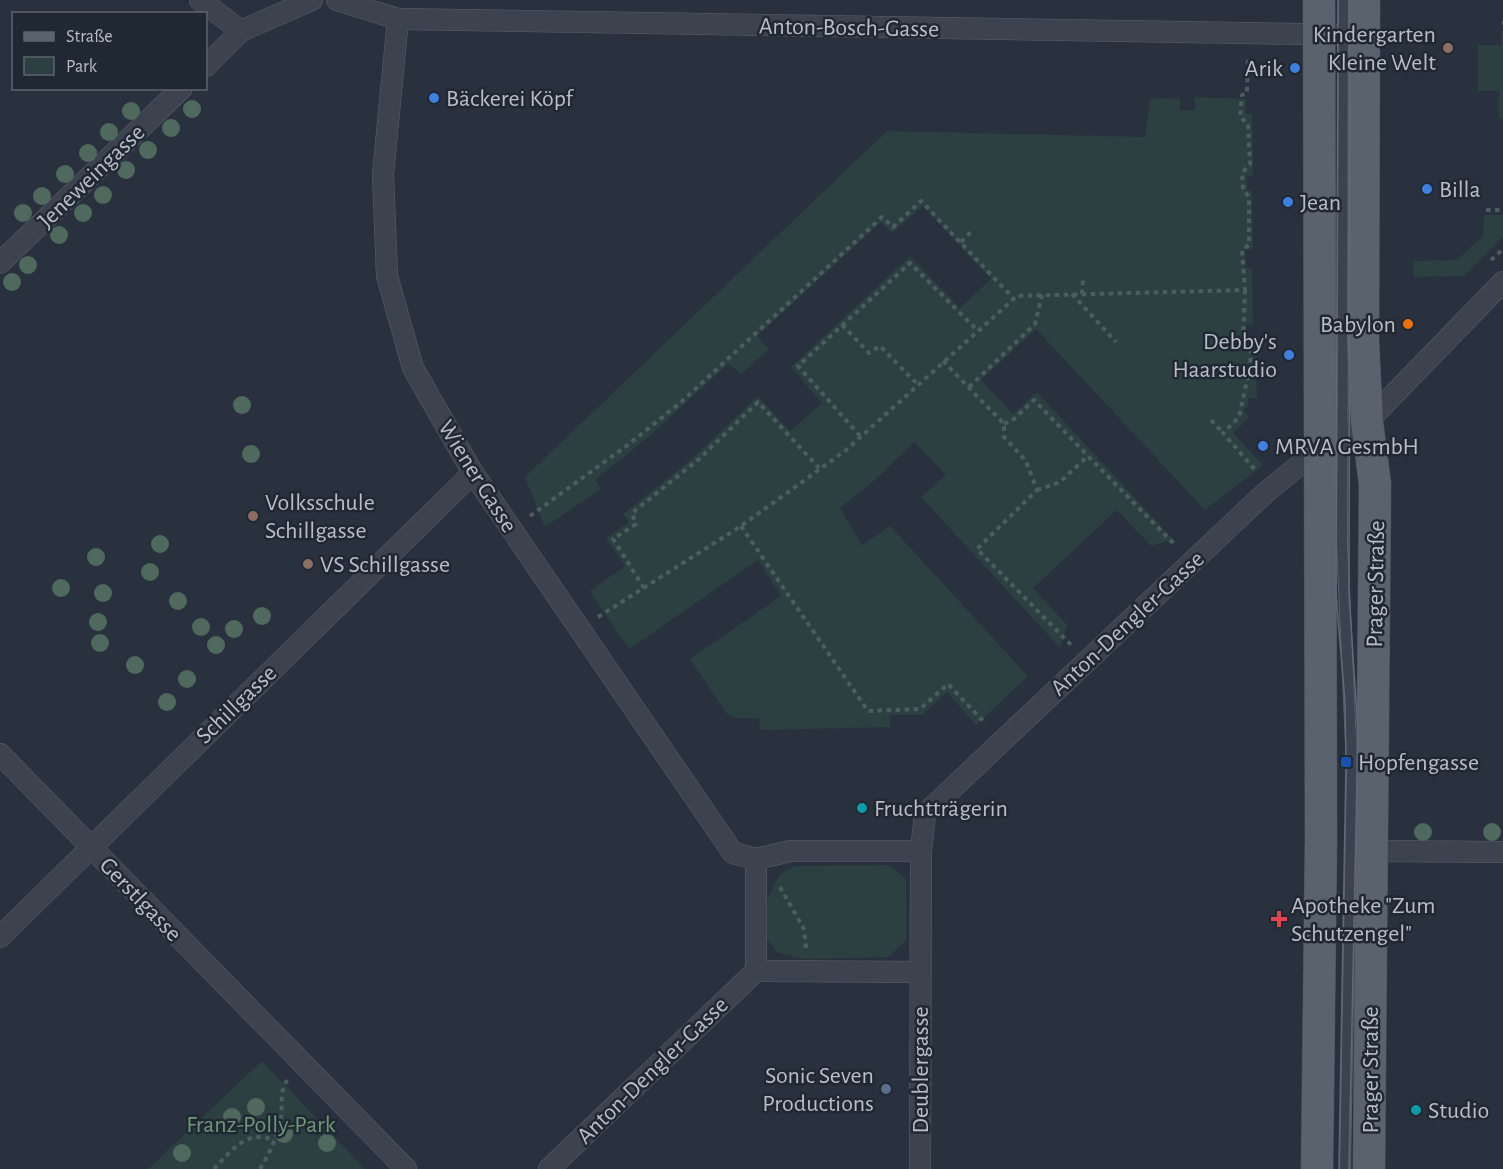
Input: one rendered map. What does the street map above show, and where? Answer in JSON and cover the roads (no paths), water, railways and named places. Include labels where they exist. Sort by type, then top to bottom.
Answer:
[{"type":"main road","name":"Prager Straße","points":[[1317,1169],[1347,846],[1376,484],[1343,436],[1364,341],[1342,35],[1319,0]]},
{"type":"main road","name":"Prager Straße","points":[[1364,0],[1342,35],[1343,436],[1347,846],[1369,1169]]},
{"type":"street","points":[[200,0],[241,31]]},
{"type":"street","points":[[207,65],[241,31],[312,0]]},
{"type":"street","name":"Anton-Bosch-Gasse","points":[[337,0],[398,19],[1342,35]]},
{"type":"street","name":"Wiener Gasse","points":[[398,19],[383,174],[387,276],[413,368],[473,473],[733,853],[756,859]]},
{"type":"street","name":"Jeneweingasse","points":[[0,263],[180,90]]},
{"type":"street","points":[[1343,436],[1503,282]]},
{"type":"street","name":"Anton-Dengler-Gasse","points":[[921,850],[925,814],[1272,488],[1343,436]]},
{"type":"street","name":"Schillgasse","points":[[0,937],[473,473]]},
{"type":"street","name":"Gerstlgasse","points":[[0,754],[406,1169]]},
{"type":"street","points":[[1347,846],[1503,852]]},
{"type":"street","points":[[920,972],[756,971],[756,859],[790,850],[921,850]]},
{"type":"street","name":"Deublergasse","points":[[920,1169],[921,850]]},
{"type":"street","name":"Anton-Dengler-Gasse","points":[[549,1169],[756,971]]},
{"type":"lane","points":[[1342,35],[1344,0]]},
{"type":"lane","points":[[1345,1169],[1347,846]]},
{"type":"tram line","points":[[1338,0],[1336,594],[1345,702],[1346,762],[1339,1169]]},
{"type":"tram line","points":[[1349,1169],[1358,732],[1349,594],[1350,0]]},
{"type":"place","name":"Kindergarten Kleine Welt","points":[[1448,48]]},
{"type":"place","name":"Arik","points":[[1295,68]]},
{"type":"place","name":"Bäckerei Köpf","points":[[434,98]]},
{"type":"place","name":"Billa","points":[[1427,189]]},
{"type":"place","name":"Jean","points":[[1288,202]]},
{"type":"place","name":"Babylon","points":[[1408,324]]},
{"type":"place","name":"Debby's Haarstudio","points":[[1289,355]]},
{"type":"place","name":"MRVA GesmbH","points":[[1263,446]]},
{"type":"place","name":"Volksschule Schillgasse","points":[[253,516]]},
{"type":"place","name":"VS Schillgasse","points":[[308,564]]},
{"type":"place","name":"Hopfengasse","points":[[1346,762]]},
{"type":"place","name":"Fruchtträgerin","points":[[862,808]]},
{"type":"place","name":"Apotheke \"Zum Schutzengel\"","points":[[1279,919]]},
{"type":"place","name":"Sonic Seven Productions","points":[[886,1089]]},
{"type":"place","name":"Studio","points":[[1416,1110]]},
{"type":"park label","name":"Franz-Polly-Park","points":[[261,1124]]}]
